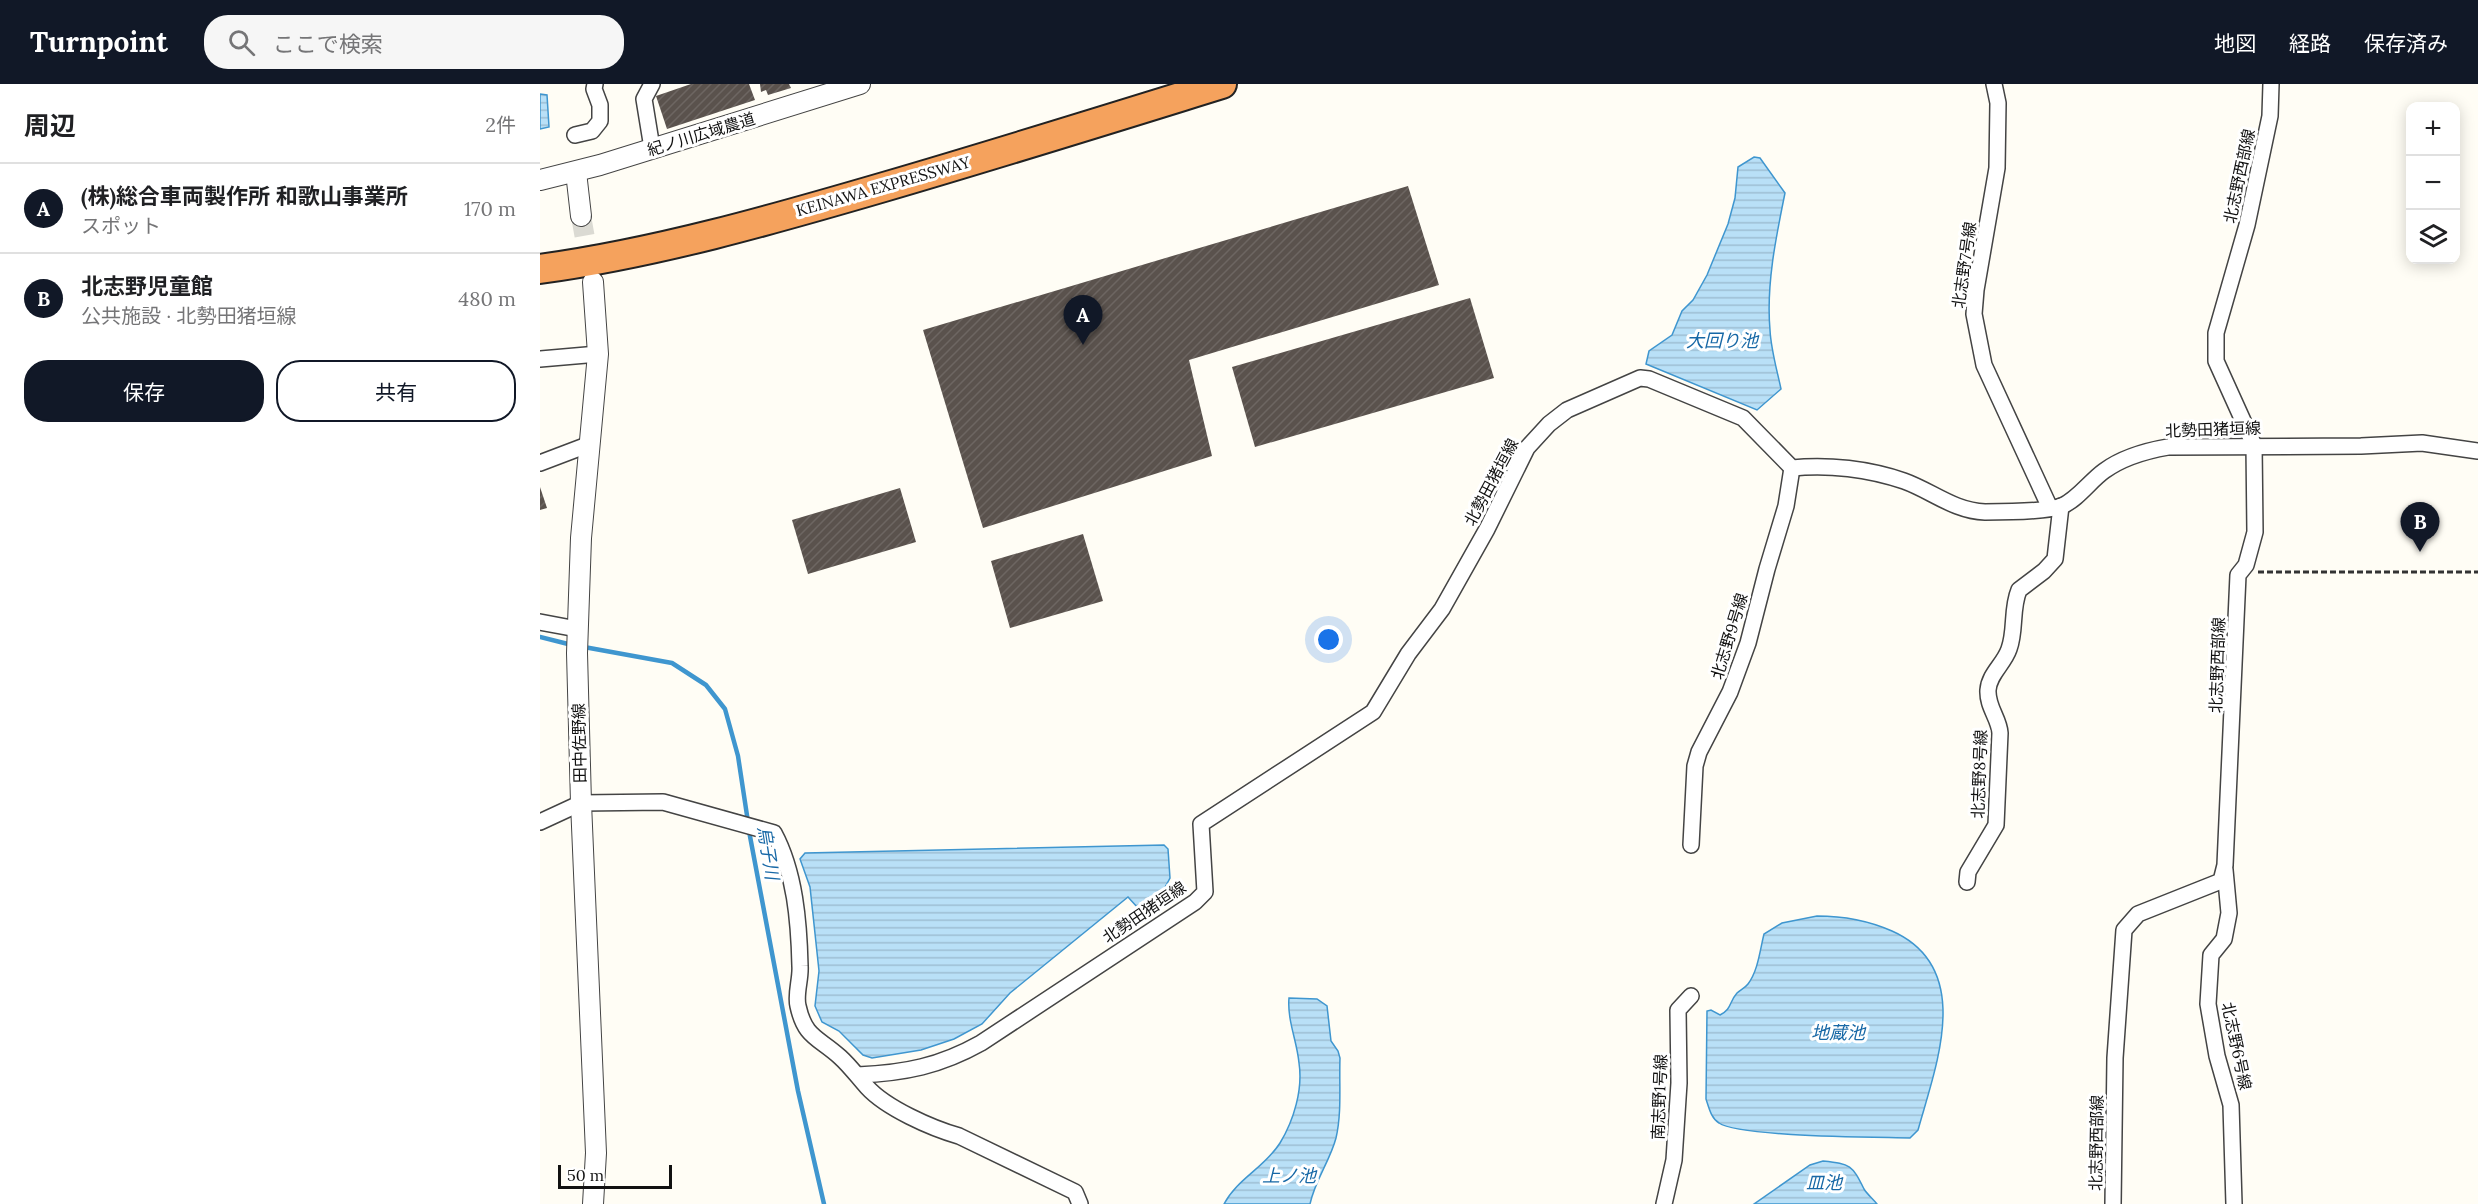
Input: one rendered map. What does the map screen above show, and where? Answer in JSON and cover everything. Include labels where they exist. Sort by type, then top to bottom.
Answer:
[{"type":"highway","name":"KEINAWA EXPRESSWAY","points":[[540,269],[654,247],[834,202],[1222,84]]},
{"type":"street","points":[[575,135],[592,131],[600,121],[600,105],[594,89],[595,84]]},
{"type":"street","points":[[652,84],[644,99],[652,148]]},
{"type":"street","name":"紀ノ川広域農道","points":[[540,180],[576,172],[860,84]]},
{"type":"street","name":"北志野7号線","points":[[1994,84],[1998,103],[1997,168],[1974,314],[1984,364],[2055,507]]},
{"type":"street","name":"北志野西部線","points":[[2113,1204],[2115,1059],[2124,930],[2138,914],[2221,881],[2225,865],[2238,575],[2246,566],[2255,532],[2254,445],[2216,362],[2216,333],[2247,225],[2270,116],[2271,84]]},
{"type":"street","points":[[576,172],[581,216]]},
{"type":"street","name":"田中佐野線","points":[[593,282],[598,354],[581,538],[578,631],[581,803],[596,1153],[593,1204]]},
{"type":"street","points":[[540,359],[598,354]]},
{"type":"street","name":"北勢田猪垣線","points":[[858,1075],[899,1073],[957,1056],[981,1043],[1195,902],[1205,892],[1201,824],[1373,712],[1407,654],[1442,609],[1487,529],[1527,448],[1549,424],[1567,410],[1640,378],[1648,380],[1743,418],[1792,468]]},
{"type":"street","name":"北勢田猪垣線","points":[[2055,507],[2104,471],[2145,451],[2168,447],[2361,446],[2422,443],[2478,451]]},
{"type":"street","points":[[540,463],[590,444]]},
{"type":"street","points":[[1792,468],[1807,466],[1859,470],[1906,482],[1965,510],[1984,512],[2055,507]]},
{"type":"street","name":"北志野9号線","points":[[1691,845],[1695,766],[1699,752],[1730,692],[1748,643],[1786,506],[1792,468]]},
{"type":"street","name":"北志野8号線","points":[[1967,882],[1968,872],[1996,825],[2000,725],[1988,700],[1989,683],[2008,653],[2019,590],[2044,571],[2055,559],[2055,507]]},
{"type":"street","points":[[540,622],[578,631]]},
{"type":"street","points":[[540,822],[581,803],[663,802],[756,826],[774,833],[780,844],[794,887],[801,967],[797,1004],[805,1030],[840,1057],[868,1088],[903,1113],[939,1130],[959,1136],[1075,1192],[1080,1204]]},
{"type":"street","name":"北志野6号線","points":[[2225,865],[2229,913],[2224,939],[2211,955],[2208,1004],[2217,1056],[2231,1105],[2234,1204]]},
{"type":"street","name":"南志野1号線","points":[[1664,1204],[1674,1160],[1679,1083],[1678,1010],[1691,996]]},
{"type":"path","points":[[2246,566],[2248,572],[2478,572]]},
{"type":"water","points":[[540,94],[547,95],[549,127],[540,129]]},
{"type":"water","name":"大回り池","points":[[1754,157],[1760,158],[1785,193],[1775,244],[1769,296],[1771,337],[1781,389],[1757,410],[1646,364],[1649,351],[1672,335],[1682,311],[1693,300],[1707,275],[1728,224],[1735,198],[1738,167]]},
{"type":"water","points":[[1164,845],[1168,849],[1170,878],[1164,889],[1138,908],[1128,897],[1010,993],[982,1024],[954,1039],[921,1050],[872,1058],[863,1055],[839,1031],[822,1022],[815,1006],[819,971],[810,887],[800,859],[805,853]]},
{"type":"water","name":"地蔵池","points":[[1817,916],[1855,919],[1892,931],[1918,948],[1934,969],[1941,993],[1943,1020],[1940,1048],[1918,1130],[1910,1138],[1753,1131],[1732,1128],[1719,1123],[1711,1112],[1706,1099],[1707,1011],[1711,1010],[1720,1015],[1724,1013],[1737,993],[1748,984],[1756,967],[1764,934],[1782,923]]},
{"type":"water","name":"上ノ池","points":[[1289,998],[1317,999],[1327,1006],[1331,1041],[1340,1058],[1339,1118],[1336,1138],[1310,1204],[1224,1204],[1236,1187],[1274,1151],[1285,1134],[1293,1114],[1300,1073],[1289,1014]]},
{"type":"water","name":"皿池","points":[[1823,1161],[1850,1167],[1865,1191],[1877,1204],[1754,1204],[1810,1165]]},
{"type":"building","points":[[691,84],[749,84],[755,100],[667,129],[656,96]]},
{"type":"building","points":[[760,84],[789,84],[791,88],[768,95],[766,90],[761,92]]},
{"type":"building","points":[[1408,186],[1439,285],[1189,360],[1212,456],[983,528],[923,330]]},
{"type":"building","points":[[1470,298],[1494,378],[1255,447],[1232,367]]},
{"type":"building","points":[[540,487],[547,508],[540,510]]},
{"type":"building","points":[[900,488],[916,542],[808,574],[792,520]]},
{"type":"building","points":[[1083,534],[1103,601],[1010,628],[991,561]]},
{"type":"waterway","name":"烏子川","points":[[540,637],[572,645]]},
{"type":"waterway","name":"烏子川","points":[[584,647],[672,663],[706,685],[725,709],[738,756],[748,822]]},
{"type":"waterway","name":"烏子川","points":[[749,831],[798,1091],[824,1204]]},
{"type":"tunnel","points":[[581,216],[591,272]]},
{"type":"place","name":"(株)総合車両製作所 和歌山事業所","points":[[1083,345]]},
{"type":"place","name":"北志野児童館","points":[[2420,552]]}]
